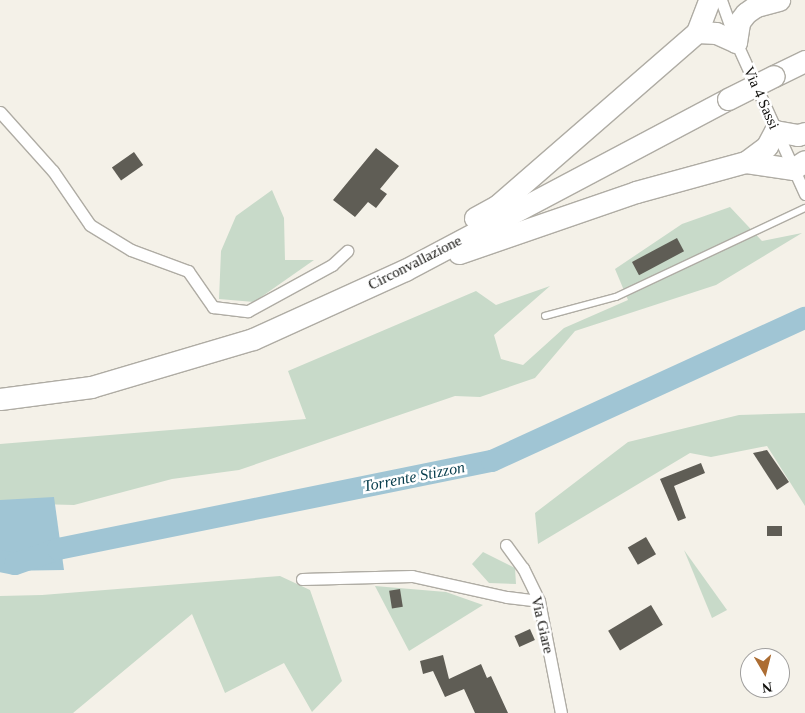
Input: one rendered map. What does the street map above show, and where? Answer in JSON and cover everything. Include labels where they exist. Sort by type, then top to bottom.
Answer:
[{"type":"highway","points":[[709,0],[697,32],[497,206],[444,235],[434,255],[450,256],[636,192],[746,162],[799,165]]},
{"type":"highway","points":[[697,32],[716,33],[736,42],[739,22],[746,13],[772,0]]},
{"type":"highway","name":"Circonvallazione","points":[[0,399],[90,386],[253,339],[434,255],[728,99],[805,61]]},
{"type":"highway","points":[[746,162],[767,146],[775,130],[798,135],[805,133]]},
{"type":"street","name":"Via 4 Sassi","points":[[721,0],[736,42],[775,130],[799,165],[805,194]]},
{"type":"street","points":[[0,112],[53,171],[90,225],[131,250],[188,271],[213,307],[248,311],[332,265],[347,251]]},
{"type":"street","name":"Via Giare","points":[[506,545],[523,568],[539,601],[561,713]]},
{"type":"street","points":[[302,579],[412,576],[507,597],[539,601]]},
{"type":"lane","points":[[545,316],[616,297],[805,208]]},
{"type":"green space","points":[[272,190],[284,218],[285,260],[314,260],[254,302],[219,299],[221,251],[236,216]]},
{"type":"green space","points":[[730,207],[762,241],[802,233],[716,285],[575,331],[535,378],[480,397],[455,396],[239,470],[172,479],[74,505],[0,503],[0,444],[306,419],[288,371],[476,291],[496,305],[550,286],[494,335],[501,359],[523,365],[564,328],[628,300],[615,269],[682,224]]},
{"type":"green space","points":[[805,413],[805,506],[767,446],[711,457],[690,453],[538,544],[535,513],[628,442],[739,415]]},
{"type":"green space","points":[[684,550],[727,610],[712,618]]},
{"type":"green space","points":[[483,552],[515,568],[516,584],[489,583],[472,564]]},
{"type":"green space","points":[[280,576],[310,590],[342,681],[312,712],[284,663],[225,693],[192,614],[73,713],[0,713],[0,596],[42,595]]},
{"type":"green space","points":[[375,586],[446,592],[483,605],[409,651]]},
{"type":"water","points":[[54,497],[64,570],[0,571],[0,500]]},
{"type":"building","points":[[376,148],[399,166],[380,189],[387,194],[376,208],[368,202],[355,217],[333,200]]},
{"type":"building","points":[[134,152],[143,165],[121,181],[112,167]]},
{"type":"building","points":[[677,238],[684,251],[639,275],[632,262]]},
{"type":"building","points":[[767,450],[789,482],[777,490],[753,453]]},
{"type":"building","points":[[701,463],[705,473],[674,486],[686,518],[678,521],[660,479]]},
{"type":"building","points":[[767,526],[782,526],[782,536],[767,536]]},
{"type":"building","points":[[646,537],[656,554],[638,565],[628,548]]},
{"type":"building","points":[[400,589],[403,607],[392,608],[389,591]]},
{"type":"building","points":[[651,605],[663,625],[620,650],[608,631]]},
{"type":"building","points":[[530,629],[535,640],[519,647],[514,636]]},
{"type":"building","points":[[443,655],[449,679],[481,664],[487,678],[491,676],[508,713],[475,713],[464,689],[445,697],[433,671],[423,674],[420,661]]},
{"type":"waterway","name":"Torrente Stizzon","points":[[0,561],[15,564],[58,549],[492,461],[805,318]]}]
